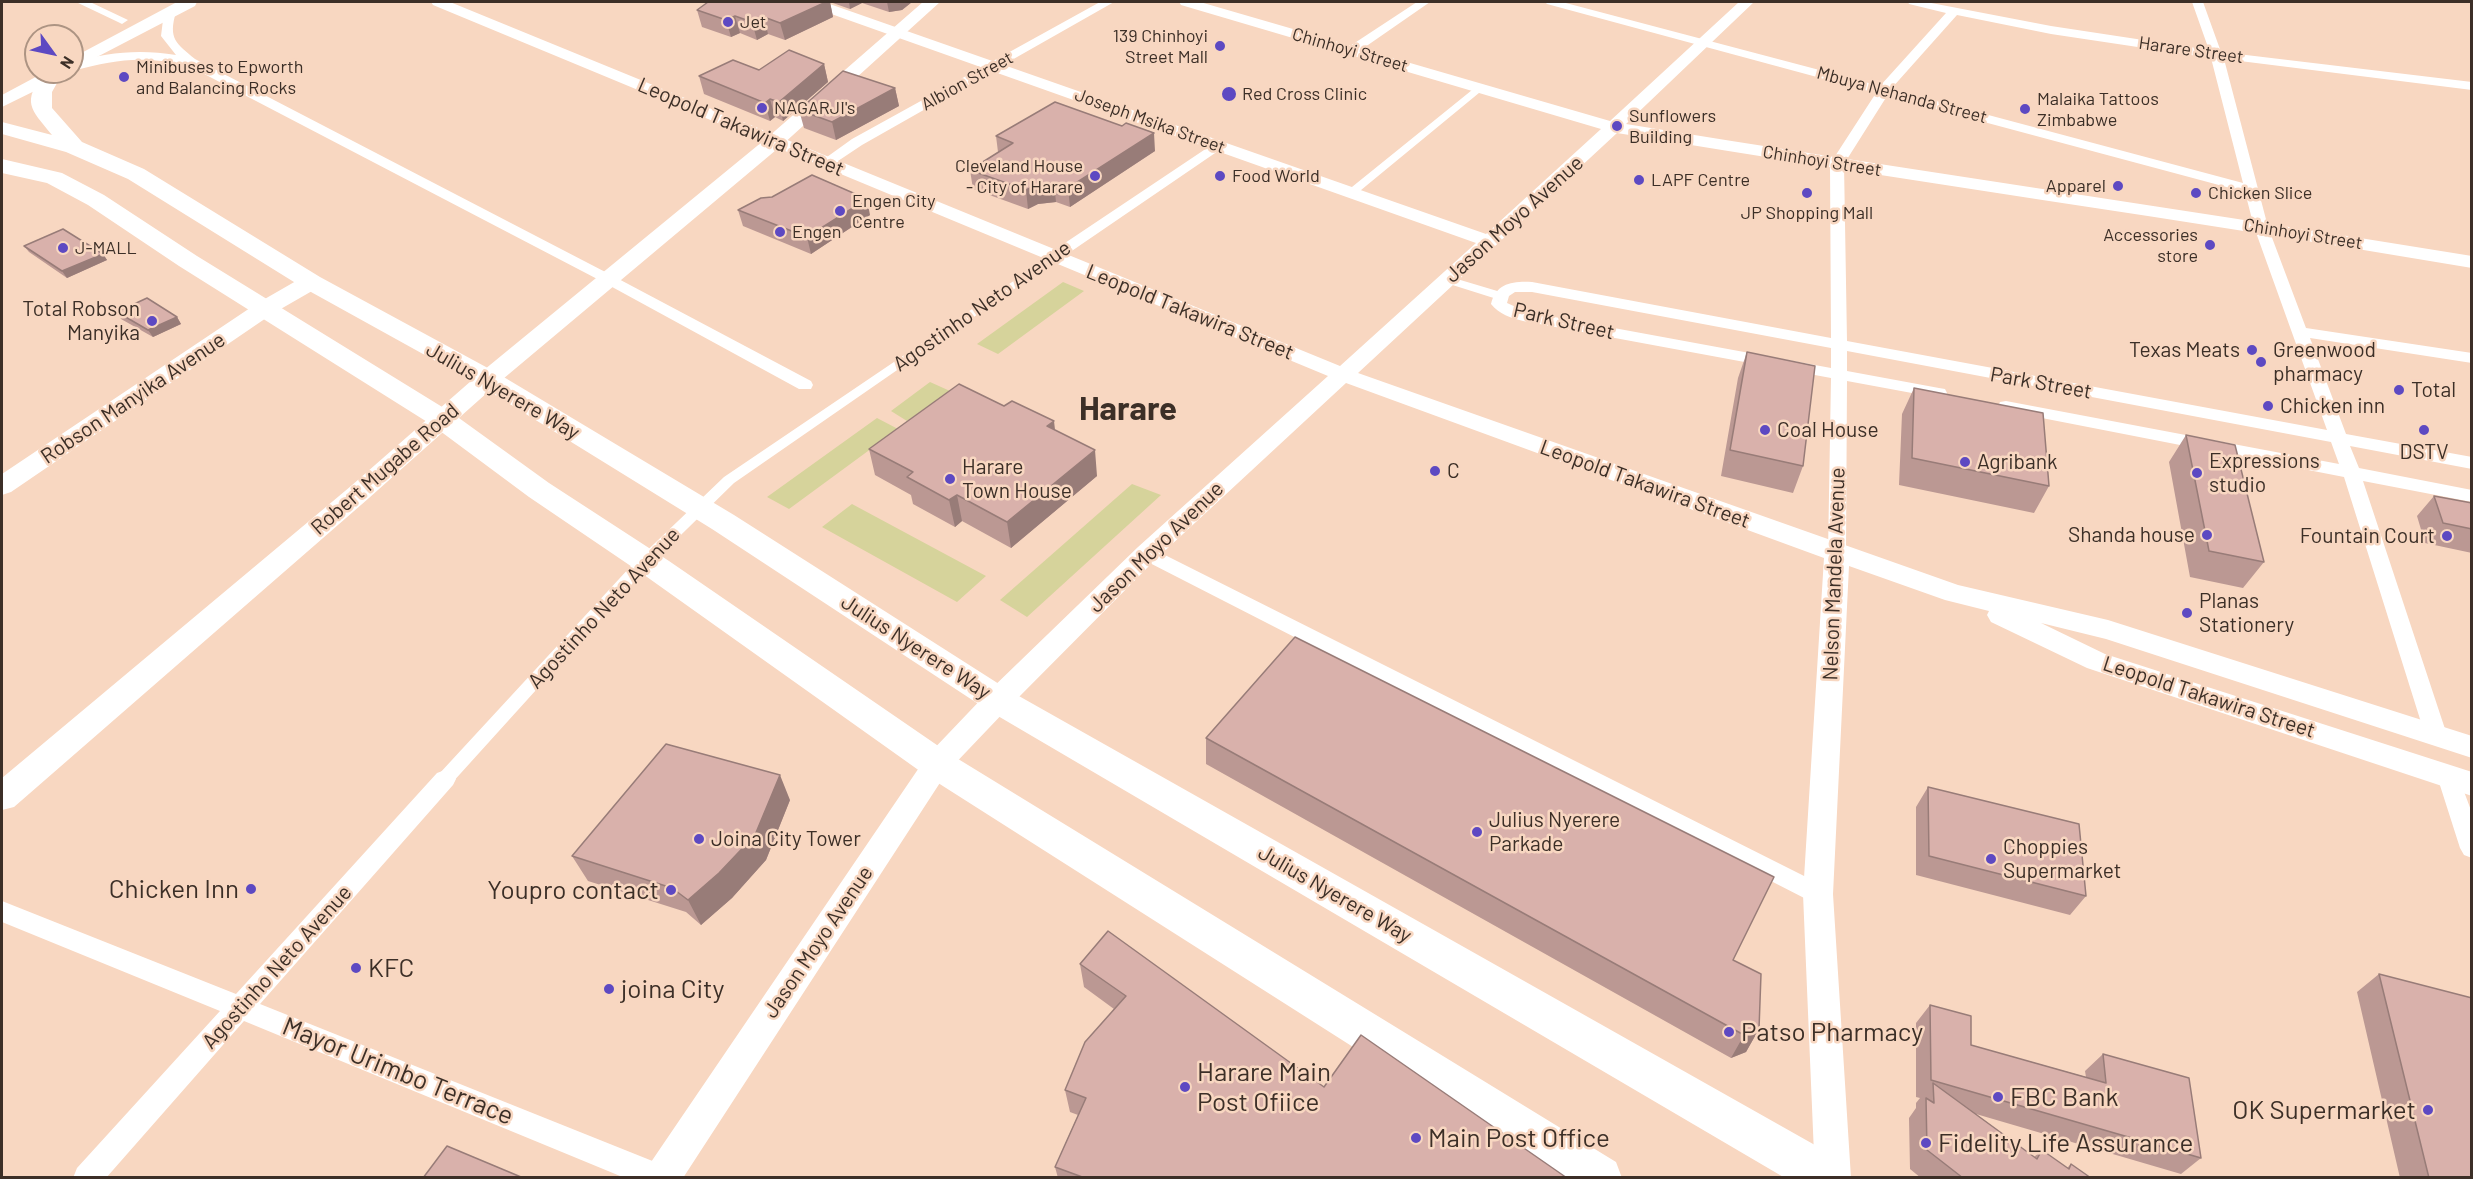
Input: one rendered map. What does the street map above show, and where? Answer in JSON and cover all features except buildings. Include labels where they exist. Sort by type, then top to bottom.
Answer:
[{"type":"main road","points":[[84,39],[154,2]]},
{"type":"main road","points":[[84,59],[189,2]]},
{"type":"main road","name":"Robert Mugabe Road","points":[[2,796],[360,492],[488,379],[775,141],[932,2]]},
{"type":"main road","points":[[2,102],[25,84]]},
{"type":"main road","points":[[41,84],[39,102],[42,109],[74,147]]},
{"type":"main road","name":"Julius Nyerere Way","points":[[2,128],[74,147],[136,174],[310,282],[488,379],[723,522],[998,700],[1831,1178]]},
{"type":"main road","points":[[2,166],[54,178],[96,200],[264,309],[442,419],[539,490],[658,569],[938,764],[1600,1178]]},
{"type":"main road","name":"Robson Manyika Avenue","points":[[2,486],[264,309],[310,282]]},
{"type":"street","points":[[82,2],[122,20]]},
{"type":"street","name":"Leopold Takawira Street","points":[[438,2],[1341,374],[1954,593],[2108,630],[2472,747]]},
{"type":"street","name":"Joseph Msika Street","points":[[811,2],[1490,241]]},
{"type":"street","name":"Albion Street","points":[[827,162],[857,142],[1108,2]]},
{"type":"street","name":"Chinhoyi Street","points":[[1186,2],[1613,127],[1837,164],[2260,226],[2472,262]]},
{"type":"street","points":[[1351,51],[1424,2]]},
{"type":"street","name":"Mbuya Nehanda Street","points":[[1551,2],[2252,190]]},
{"type":"street","name":"Jason Moyo Avenue","points":[[661,1178],[938,764],[998,700],[1147,553],[1341,374],[1490,241],[1747,2]]},
{"type":"street","name":"Harare Street","points":[[1913,2],[1954,11],[2216,54],[2472,86]]},
{"type":"street","points":[[2198,2],[2216,54],[2260,226],[2350,472],[2436,735]]},
{"type":"street","points":[[1837,164],[1884,90],[1954,11]]},
{"type":"street","points":[[170,12],[165,28],[166,37],[191,62]]},
{"type":"street","points":[[84,63],[114,55],[137,53],[191,62],[608,279],[805,386]]},
{"type":"street","points":[[1351,193],[1480,88]]},
{"type":"street","name":"Agostinho Neto Avenue","points":[[87,1178],[636,570],[729,480],[1216,146]]},
{"type":"street","name":"Nelson Mandela Avenue","points":[[1831,1178],[1818,894],[1837,553],[1839,346],[1837,164]]},
{"type":"street","points":[[1447,280],[1500,296]]},
{"type":"street","name":"Park Street","points":[[1956,397],[1523,316],[1499,304],[1500,296],[1507,289],[1516,286],[1532,287],[2472,463]]},
{"type":"street","points":[[2299,332],[2472,358]]},
{"type":"street","name":"Park Street","points":[[1990,403],[2472,496]]},
{"type":"street","points":[[1147,553],[1818,894]]},
{"type":"street","name":"Leopold Takawira Street","points":[[1954,593],[2096,661],[2460,780]]},
{"type":"street","points":[[2460,780],[2472,848]]},
{"type":"street","name":"Mayor Urimbo Terrace","points":[[2,911],[661,1178]]},
{"type":"shaded area","points":[[1063,282],[1084,291],[998,354],[977,344]]},
{"type":"shaded area","points":[[930,382],[950,391],[907,421],[891,411]]},
{"type":"shaded area","points":[[877,418],[898,429],[789,509],[767,497]]},
{"type":"shaded area","points":[[1132,484],[1161,495],[1027,617],[1000,600]]},
{"type":"shaded area","points":[[852,504],[986,576],[957,602],[822,527]]},
{"type":"place","name":"Jet","points":[[728,22]]},
{"type":"place","name":"139 Chinhoyi Street Mall","points":[[1220,46]]},
{"type":"place","name":"Minibuses to Epworth and Balancing Rocks","points":[[124,77]]},
{"type":"place","name":"Red Cross Clinic","points":[[1229,94]]},
{"type":"place","name":"NAGARJI's","points":[[762,108]]},
{"type":"place","name":"Malaika Tattoos Zimbabwe","points":[[2025,109]]},
{"type":"place","name":"Sunflowers Building","points":[[1617,126]]},
{"type":"place","name":"Cleveland House - City of Harare","points":[[1095,176]]},
{"type":"place","name":"Food World","points":[[1220,176]]},
{"type":"place","name":"LAPF Centre","points":[[1639,180]]},
{"type":"place","name":"Apparel","points":[[2118,186]]},
{"type":"place","name":"JP Shopping Mall","points":[[1807,193]]},
{"type":"place","name":"Chicken Slice","points":[[2196,193]]},
{"type":"place","name":"Engen City Centre","points":[[840,211]]},
{"type":"place","name":"Engen","points":[[780,232]]},
{"type":"place","name":"Accessories store","points":[[2210,245]]},
{"type":"place","name":"J-MALL","points":[[63,248]]},
{"type":"place","name":"Total Robson Manyika","points":[[152,321]]},
{"type":"place","name":"Texas Meats","points":[[2252,350]]},
{"type":"place","name":"Greenwood pharmacy","points":[[2261,362]]},
{"type":"place","name":"Total","points":[[2399,390]]},
{"type":"place","name":"Chicken inn","points":[[2268,406]]},
{"type":"place","name":"Coal House","points":[[1765,430]]},
{"type":"place","name":"DSTV","points":[[2424,430]]},
{"type":"place","name":"Agribank","points":[[1965,462]]},
{"type":"place","name":"C","points":[[1435,471]]},
{"type":"place","name":"Expressions studio","points":[[2197,473]]},
{"type":"place","name":"Harare Town House","points":[[950,479]]},
{"type":"place","name":"Shanda house","points":[[2207,535]]},
{"type":"place","name":"Fountain Court","points":[[2447,536]]},
{"type":"place","name":"Planas Stationery","points":[[2187,613]]},
{"type":"place","name":"Julius Nyerere Parkade","points":[[1477,832]]},
{"type":"place","name":"Joina City Tower","points":[[699,839]]},
{"type":"place","name":"Choppies Supermarket","points":[[1991,859]]},
{"type":"place","name":"Chicken Inn","points":[[251,889]]},
{"type":"place","name":"Youpro contact","points":[[671,890]]},
{"type":"place","name":"KFC","points":[[356,968]]},
{"type":"place","name":"joina City","points":[[609,989]]},
{"type":"place","name":"Patso Pharmacy","points":[[1729,1032]]},
{"type":"place","name":"Harare Main Post Ofiice","points":[[1185,1087]]},
{"type":"place","name":"FBC Bank","points":[[1998,1097]]},
{"type":"place","name":"OK Supermarket","points":[[2428,1110]]},
{"type":"place","name":"Main Post Office","points":[[1416,1138]]},
{"type":"place","name":"Fidelity Life Assurance","points":[[1926,1143]]},
{"type":"district","name":"Harare","points":[[1128,409]]}]
